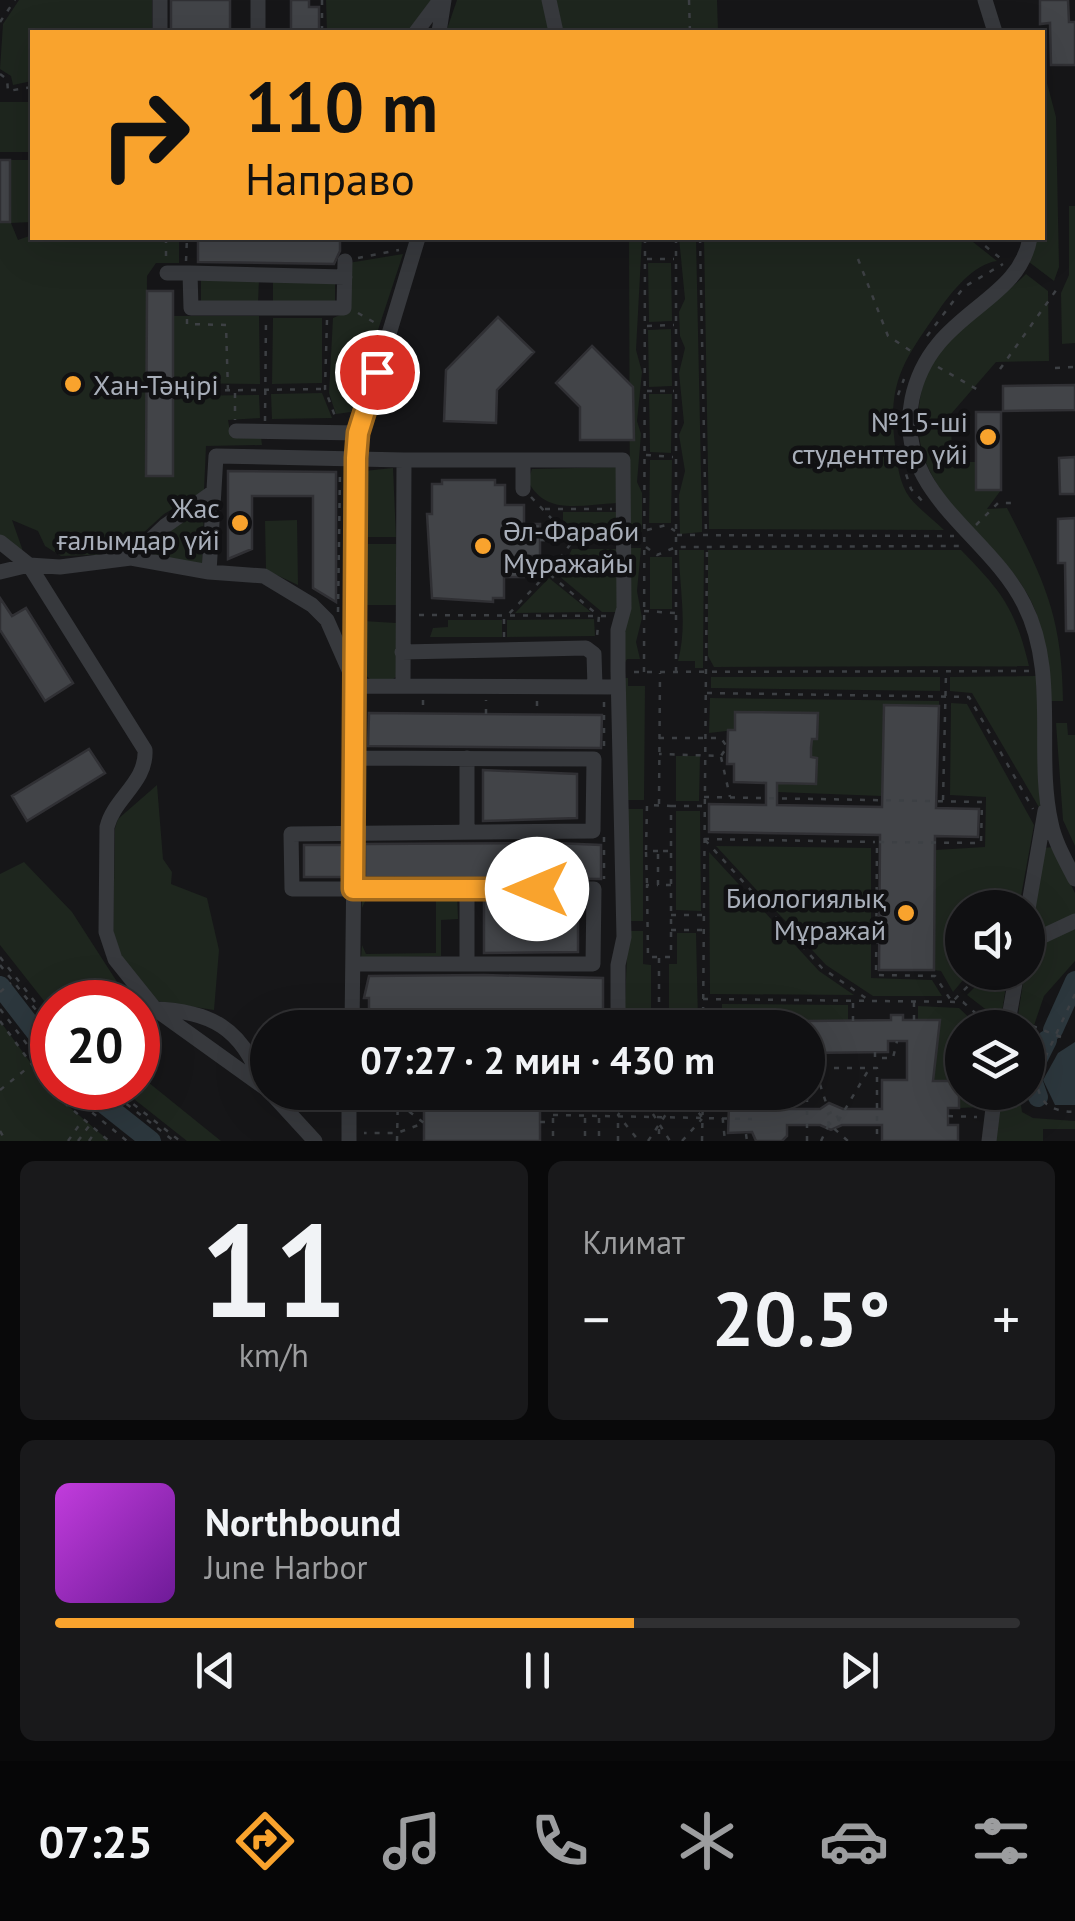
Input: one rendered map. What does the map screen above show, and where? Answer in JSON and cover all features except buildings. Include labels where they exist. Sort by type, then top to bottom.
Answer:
[{"type":"street","points":[[160,0],[160,30]]},
{"type":"street","points":[[258,0],[258,30]]},
{"type":"street","points":[[418,30],[442,0]]},
{"type":"street","points":[[438,30],[442,0]]},
{"type":"street","points":[[549,0],[556,30]]},
{"type":"street","points":[[985,0],[994,30]]},
{"type":"street","points":[[1029,240],[1017,271],[918,359],[909,416],[915,462],[937,498],[1025,605],[1042,671],[1048,798],[1055,840],[1075,879]]},
{"type":"street","points":[[353,1010],[356,458],[352,432],[413,243]]},
{"type":"street","points":[[166,273],[188,273],[266,275],[345,269],[344,308],[191,308],[188,273]]},
{"type":"street","points":[[266,275],[266,307]]},
{"type":"street","points":[[236,431],[352,432]]},
{"type":"street","points":[[209,572],[216,456],[623,460],[624,572],[618,679],[624,937],[618,965],[618,1010]]},
{"type":"street","points":[[402,685],[404,460]]},
{"type":"street","points":[[523,461],[523,489]]},
{"type":"street","points":[[131,558],[174,519],[212,493]]},
{"type":"street","points":[[0,542],[29,565],[146,750],[139,776],[110,816],[106,932],[114,959],[131,980]]},
{"type":"street","points":[[0,572],[29,565],[60,567],[131,558],[209,572],[264,576],[312,605],[327,620],[356,686]]},
{"type":"street","points":[[402,652],[586,648],[594,654],[599,693]]},
{"type":"street","points":[[356,686],[599,693],[618,679]]},
{"type":"street","points":[[353,964],[594,964],[594,889],[292,889],[291,834],[593,831],[594,759],[354,758]]},
{"type":"street","points":[[467,758],[467,832]]},
{"type":"street","points":[[1031,890],[1048,798]]},
{"type":"street","points":[[467,889],[467,964]]},
{"type":"street","points":[[1045,935],[1075,921]]},
{"type":"street","points":[[160,1010],[200,1013],[240,1040],[250,1052]]},
{"type":"street","points":[[160,1014],[250,1077]]},
{"type":"street","points":[[286,1110],[315,1141]]},
{"type":"street","points":[[349,1110],[349,1137]]},
{"type":"street","points":[[989,1141],[993,1110]]},
{"type":"path","points":[[0,22],[15,0]]},
{"type":"path","points":[[322,0],[322,30]]},
{"type":"path","points":[[689,0],[690,30]]},
{"type":"path","points":[[0,74],[7,80],[8,91],[30,87]]},
{"type":"path","points":[[166,240],[166,273]]},
{"type":"path","points":[[186,240],[188,273]]},
{"type":"path","points":[[644,240],[644,672]]},
{"type":"path","points":[[676,240],[676,674]]},
{"type":"path","points":[[700,240],[706,534]]},
{"type":"path","points":[[978,240],[1006,262]]},
{"type":"path","points":[[345,269],[413,243]]},
{"type":"path","points":[[918,359],[964,288],[1006,262],[1014,250]]},
{"type":"path","points":[[858,258],[888,336],[918,359],[980,391]]},
{"type":"path","points":[[644,260],[676,259]]},
{"type":"path","points":[[1000,369],[1057,290]]},
{"type":"path","points":[[344,304],[383,328]]},
{"type":"path","points":[[187,307],[187,324],[226,325],[228,390]]},
{"type":"path","points":[[265,431],[266,307]]},
{"type":"path","points":[[327,308],[325,389],[334,416],[352,432]]},
{"type":"path","points":[[644,326],[676,325]]},
{"type":"path","points":[[1056,368],[1075,368]]},
{"type":"path","points":[[897,411],[906,374]]},
{"type":"path","points":[[173,391],[325,389]]},
{"type":"path","points":[[234,390],[236,431]]},
{"type":"path","points":[[644,390],[676,391]]},
{"type":"path","points":[[901,454],[911,490],[937,514]]},
{"type":"path","points":[[644,455],[674,457]]},
{"type":"path","points":[[327,620],[340,611],[339,465]]},
{"type":"path","points":[[523,489],[573,541]]},
{"type":"path","points":[[968,533],[998,503],[1014,503]]},
{"type":"path","points":[[544,509],[624,508]]},
{"type":"path","points":[[644,532],[651,526],[666,524],[676,533],[961,536],[948,524]]},
{"type":"path","points":[[741,546],[742,535]]},
{"type":"path","points":[[788,535],[788,546]]},
{"type":"path","points":[[815,535],[816,546]]},
{"type":"path","points":[[866,535],[866,546]]},
{"type":"path","points":[[540,540],[624,542]]},
{"type":"path","points":[[504,637],[508,616],[573,541]]},
{"type":"path","points":[[644,546],[658,555],[676,547],[954,545]]},
{"type":"path","points":[[703,1010],[706,546]]},
{"type":"path","points":[[548,573],[624,572]]},
{"type":"path","points":[[548,573],[600,616]]},
{"type":"path","points":[[644,611],[676,613]]},
{"type":"path","points":[[402,615],[622,616]]},
{"type":"path","points":[[597,636],[600,616]]},
{"type":"path","points":[[618,679],[644,672],[1042,671]]},
{"type":"path","points":[[943,801],[946,672]]},
{"type":"path","points":[[659,806],[660,673]]},
{"type":"path","points":[[599,693],[604,757]]},
{"type":"path","points":[[706,693],[969,696],[1042,825]]},
{"type":"path","points":[[659,738],[721,738],[727,747],[721,756],[730,797]]},
{"type":"path","points":[[659,754],[721,756]]},
{"type":"path","points":[[704,797],[982,802],[981,843],[704,838]]},
{"type":"path","points":[[671,806],[671,957],[648,957],[646,806],[659,806],[671,806],[704,806]]},
{"type":"path","points":[[604,833],[604,890]]},
{"type":"path","points":[[704,838],[822,968],[870,1001]]},
{"type":"path","points":[[877,842],[876,975],[935,976],[952,1002]]},
{"type":"path","points":[[646,850],[671,851]]},
{"type":"path","points":[[658,850],[658,885]]},
{"type":"path","points":[[646,885],[671,885]]},
{"type":"path","points":[[671,915],[704,915]]},
{"type":"path","points":[[671,930],[703,930]]},
{"type":"path","points":[[659,956],[659,1010]]},
{"type":"path","points":[[0,957],[30,1000]]},
{"type":"path","points":[[0,964],[30,998]]},
{"type":"path","points":[[0,992],[15,980]]},
{"type":"path","points":[[952,1002],[964,990]]},
{"type":"path","points":[[1075,994],[1036,1077],[1037,1090],[1052,1111],[1075,1112]]},
{"type":"path","points":[[703,998],[964,1002],[973,1010]]},
{"type":"path","points":[[853,1001],[853,1020]]},
{"type":"path","points":[[914,1002],[914,1020]]},
{"type":"path","points":[[0,1009],[30,1048]]},
{"type":"path","points":[[0,1021],[30,1062]]},
{"type":"path","points":[[1045,1034],[1066,1038]]},
{"type":"path","points":[[878,1058],[893,1058],[897,1041]]},
{"type":"path","points":[[875,1052],[877,1141]]},
{"type":"path","points":[[0,1090],[30,1067]]},
{"type":"path","points":[[825,1068],[877,1068]]},
{"type":"path","points":[[825,1070],[840,1068]]},
{"type":"path","points":[[829,1124],[838,1120],[870,1068]]},
{"type":"path","points":[[821,1141],[829,1124],[825,1100]]},
{"type":"path","points":[[71,1110],[109,1141]]},
{"type":"path","points":[[89,1110],[126,1141]]},
{"type":"path","points":[[134,1110],[174,1141]]},
{"type":"path","points":[[141,1110],[180,1141]]},
{"type":"path","points":[[397,1141],[398,1110]]},
{"type":"path","points":[[349,1137],[397,1133],[424,1123],[407,1110]]},
{"type":"path","points":[[553,1110],[553,1141]]},
{"type":"path","points":[[585,1110],[585,1141]]},
{"type":"path","points":[[599,1110],[599,1141]]},
{"type":"path","points":[[618,1110],[618,1141]]},
{"type":"path","points":[[618,1115],[622,1110]]},
{"type":"path","points":[[648,1141],[659,1125],[659,1117],[653,1110]]},
{"type":"path","points":[[659,1110],[660,1141]]},
{"type":"path","points":[[659,1117],[665,1110]]},
{"type":"path","points":[[697,1110],[703,1118]]},
{"type":"path","points":[[702,1141],[703,1110]]},
{"type":"path","points":[[720,1110],[725,1141]]},
{"type":"path","points":[[807,1110],[807,1141]]},
{"type":"path","points":[[829,1112],[838,1120]]},
{"type":"path","points":[[618,1115],[639,1141]]},
{"type":"path","points":[[553,1116],[752,1118]]},
{"type":"path","points":[[948,1116],[992,1117]]},
{"type":"path","points":[[682,1141],[703,1118]]},
{"type":"path","points":[[68,1141],[82,1120]]},
{"type":"path","points":[[540,1122],[553,1122]]},
{"type":"path","points":[[829,1124],[848,1141]]},
{"type":"path","points":[[659,1125],[670,1141]]},
{"type":"path","points":[[78,1141],[89,1126]]},
{"type":"path","points":[[0,1131],[6,1141]]},
{"type":"path","points":[[89,1141],[96,1131]]},
{"type":"path","points":[[746,1134],[746,1141]]},
{"type":"shaded area","points":[[19,0],[152,0],[152,30],[30,30],[30,81],[13,85],[11,76],[0,69],[3,24]]},
{"type":"shaded area","points":[[326,0],[432,0],[410,30],[327,30]]},
{"type":"shaded area","points":[[457,0],[543,0],[550,30],[447,30]]},
{"type":"shaded area","points":[[556,0],[717,0],[718,30],[563,30]]},
{"type":"shaded area","points":[[1045,76],[1056,117],[1059,267],[1054,281],[1029,262],[1035,240],[1045,240]]},
{"type":"shaded area","points":[[0,102],[30,102],[30,152],[0,152]]},
{"type":"shaded area","name":"Хан-Тәңірі","points":[[11,160],[30,160],[30,222],[11,223],[18,240],[30,236],[30,240],[179,240],[179,263],[156,263],[147,276],[146,476],[173,476],[173,396],[259,395],[260,418],[228,420],[231,437],[261,437],[262,445],[206,446],[204,491],[164,514],[120,554],[61,556],[45,546],[38,531],[12,520],[24,554],[0,536],[0,222],[10,222]]},
{"type":"shaded area","points":[[1069,206],[1075,206],[1075,343],[1062,344],[1061,293],[1069,275]]},
{"type":"shaded area","points":[[629,240],[642,240],[636,350],[642,372],[637,482],[642,493],[642,532],[630,532]]},
{"type":"shaded area","points":[[679,240],[696,240],[702,532],[680,534],[679,495],[685,471],[679,435],[684,423],[679,373],[685,348],[679,312],[685,299]]},
{"type":"shaded area","points":[[704,240],[971,240],[997,261],[972,273],[950,295],[908,358],[896,388],[893,423],[901,479],[910,498],[944,530],[709,529]]},
{"type":"shaded area","points":[[403,254],[351,412],[336,414],[329,393],[333,318],[347,312],[348,263]]},
{"type":"shaded area","points":[[648,263],[671,263],[672,321],[649,322]]},
{"type":"shaded area","points":[[1026,274],[1048,291],[1049,361],[996,362],[951,414],[952,462],[976,462],[976,490],[1001,490],[987,509],[1007,508],[1041,579],[1055,623],[1063,701],[1050,701],[1042,635],[1029,597],[939,488],[919,437],[920,399],[935,355],[959,329]]},
{"type":"shaded area","points":[[201,278],[259,279],[258,303],[201,303]]},
{"type":"shaded area","points":[[273,281],[335,281],[335,303],[273,304]]},
{"type":"shaded area","points":[[173,316],[259,316],[260,384],[173,383]]},
{"type":"shaded area","points":[[273,318],[322,318],[322,383],[272,384]]},
{"type":"shaded area","points":[[671,329],[672,386],[649,387],[648,330]]},
{"type":"shaded area","points":[[322,393],[332,418],[272,419],[271,394]]},
{"type":"shaded area","points":[[649,394],[672,394],[671,453],[650,452]]},
{"type":"shaded area","points":[[650,460],[672,460],[671,523],[649,523]]},
{"type":"shaded area","points":[[617,467],[618,503],[555,504],[545,500],[528,481],[532,469]]},
{"type":"shaded area","points":[[393,468],[396,537],[364,537],[364,471]]},
{"type":"shaded area","points":[[204,509],[202,565],[147,554],[175,527]]},
{"type":"shaded area","points":[[563,512],[619,512],[619,533],[573,533],[563,522]]},
{"type":"shaded area","points":[[297,520],[298,585],[266,570],[265,521]]},
{"type":"shaded area","points":[[363,544],[396,544],[396,605],[363,605]]},
{"type":"shaded area","points":[[629,548],[641,548],[637,591],[642,618],[636,642],[640,659],[627,659],[623,666]]},
{"type":"shaded area","points":[[572,549],[619,549],[619,570],[562,570]]},
{"type":"shaded area","points":[[679,550],[704,550],[703,668],[695,668],[695,661],[678,661],[683,620]]},
{"type":"shaded area","points":[[708,550],[961,550],[1005,602],[1029,666],[714,667],[708,656]]},
{"type":"shaded area","points":[[650,557],[672,557],[672,609],[650,609]]},
{"type":"shaded area","points":[[618,575],[618,612],[602,612],[559,576]]},
{"type":"shaded area","points":[[549,578],[591,612],[515,613]]},
{"type":"shaded area","points":[[594,619],[595,636],[507,637],[507,620]]},
{"type":"shaded area","points":[[448,620],[502,620],[502,637],[430,637],[433,628],[448,627]]},
{"type":"shaded area","points":[[363,621],[396,623],[397,676],[392,680],[370,679],[363,673]]},
{"type":"shaded area","points":[[1036,676],[1043,796],[1040,809],[972,693],[950,691],[950,677]]},
{"type":"shaded area","points":[[711,677],[940,677],[940,691],[711,688]]},
{"type":"shaded area","points":[[623,678],[628,678],[628,686],[645,686],[644,800],[627,800]]},
{"type":"shaded area","points":[[710,698],[939,701],[939,706],[884,705],[882,796],[777,792],[777,783],[816,784],[817,758],[811,757],[818,714],[736,712],[735,730],[709,733]]},
{"type":"shaded area","points":[[951,703],[967,704],[1034,825],[1022,890],[945,890],[945,978],[941,971],[934,970],[935,850],[985,847],[986,797],[950,795]]},
{"type":"shaded area","points":[[1056,723],[1067,723],[1068,735],[1075,735],[1075,846],[1063,820]]},
{"type":"shaded area","points":[[676,756],[700,756],[699,801],[676,801]]},
{"type":"shaded area","points":[[157,785],[163,859],[172,872],[171,884],[207,898],[219,950],[214,1010],[160,1001],[160,980],[140,980],[117,951],[113,936],[118,819]]},
{"type":"shaded area","points":[[627,809],[643,809],[643,921],[627,921]]},
{"type":"shaded area","points":[[676,811],[700,811],[701,911],[676,910]]},
{"type":"shaded area","points":[[716,846],[871,848],[871,978],[932,980],[942,996],[873,996],[826,965]]},
{"type":"shaded area","points":[[1052,847],[1075,893],[1075,961],[1044,996],[1039,1010],[1019,1010],[1022,990],[1045,990],[1045,890],[1037,890],[1044,848]]},
{"type":"shaded area","points":[[709,852],[819,971],[854,995],[710,994]]},
{"type":"shaded area","points":[[24,862],[72,912],[116,980],[30,980],[30,983],[0,945],[0,874]]},
{"type":"shaded area","points":[[362,893],[457,894],[458,919],[441,920],[441,956],[361,958],[362,945],[366,954],[436,953],[436,898],[367,897],[362,908]]},
{"type":"shaded area","points":[[628,931],[643,931],[643,964],[651,965],[651,1010],[625,1010]]},
{"type":"shaded area","points":[[677,933],[696,933],[698,1010],[669,1010],[669,964],[677,964]]},
{"type":"shaded area","points":[[972,990],[1005,990],[1002,1010],[986,1010],[967,995]]},
{"type":"shaded area","points":[[722,1004],[848,1005],[848,1021],[825,1021],[825,1010],[722,1010]]},
{"type":"shaded area","points":[[918,1006],[961,1010],[945,1010],[945,1081],[933,1081],[940,1021],[918,1020]]},
{"type":"shaded area","points":[[0,1021],[30,1062],[30,1110],[73,1110],[109,1141],[0,1141]]},
{"type":"shaded area","points":[[1075,1042],[1075,1105],[1055,1105],[1045,1084],[1058,1053]]},
{"type":"shaded area","points":[[160,1092],[221,1141],[187,1141],[148,1110],[160,1110]]},
{"type":"shaded area","points":[[1000,1110],[1022,1110],[1033,1118],[1075,1121],[1075,1129],[1043,1129],[1043,1141],[995,1141]]},
{"type":"waterway","points":[[1053,1030],[1075,981]]},
{"type":"waterway","points":[[0,986],[30,1025]]},
{"type":"waterway","points":[[1045,1044],[1047,1040]]},
{"type":"waterway","points":[[112,1110],[151,1141]]},
{"type":"place","name":"Хан-Тәңірі","points":[[73,384]]},
{"type":"place","name":"№15-ші студенттер үйі","points":[[988,437]]},
{"type":"place","name":"Жас ғалымдар үйі","points":[[240,523]]},
{"type":"place","name":"Әл-Фараби Мұражайы","points":[[483,546]]},
{"type":"place","name":"Биологиялық Мұражай","points":[[906,913]]},
{"type":"route","points":[[377,372],[358,433],[356,458],[353,889],[537,889]]}]
